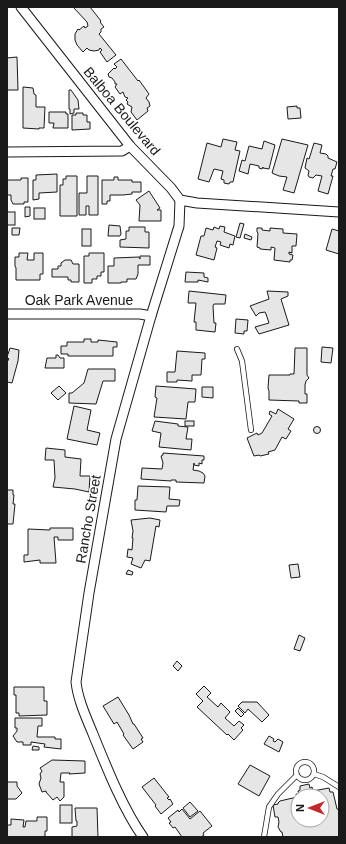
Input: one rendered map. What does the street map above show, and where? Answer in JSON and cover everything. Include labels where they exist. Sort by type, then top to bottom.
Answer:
[{"type":"street","name":"Balboa Boulevard","points":[[21,7],[130,146],[171,188],[180,200]]},
{"type":"street","points":[[7,152],[122,151],[130,146]]},
{"type":"street","points":[[180,200],[197,203],[339,212]]},
{"type":"street","name":"Rancho Street","points":[[142,837],[125,805],[100,751],[77,695],[76,682],[116,439],[151,316],[179,226],[180,200]]},
{"type":"street","name":"Oak Park Avenue","points":[[7,314],[140,314],[151,316]]},
{"type":"lane","points":[[237,349],[242,361],[251,430]]},
{"type":"lane","points":[[264,837],[269,807],[278,794],[296,776],[296,766],[304,762],[312,765],[314,774],[310,779],[304,781],[296,776]]},
{"type":"lane","points":[[314,774],[323,777],[339,787]]},
{"type":"building","points":[[73,7],[90,7],[101,21],[100,22],[104,27],[101,29],[99,34],[116,55],[107,62],[100,52],[102,50],[100,48],[99,50],[94,51],[87,48],[83,52],[77,45],[75,34],[78,29],[79,30],[84,26],[85,28],[88,26],[87,22]]},
{"type":"building","points":[[17,57],[18,90],[7,90],[7,58]]},
{"type":"building","points":[[121,59],[149,94],[146,98],[150,106],[147,108],[148,111],[137,120],[131,112],[132,107],[127,104],[128,102],[126,100],[128,98],[125,97],[123,92],[120,94],[115,87],[117,84],[115,84],[108,74],[117,67],[114,64]]},
{"type":"building","points":[[23,87],[33,88],[34,94],[36,95],[36,107],[45,107],[44,128],[23,128]]},
{"type":"building","points":[[69,90],[71,90],[78,100],[79,109],[74,109],[74,113],[70,114],[69,109]]},
{"type":"building","points":[[297,106],[297,108],[300,108],[301,118],[288,119],[287,107]]},
{"type":"building","points":[[49,112],[66,112],[66,114],[68,114],[68,128],[53,128],[54,123],[49,123]]},
{"type":"building","points":[[76,113],[83,113],[83,115],[87,115],[87,122],[90,122],[90,129],[72,130],[72,115],[76,115]]},
{"type":"building","points":[[223,139],[237,142],[235,150],[240,151],[233,182],[230,182],[229,184],[224,183],[224,180],[221,179],[223,171],[214,169],[209,182],[198,179],[207,143],[221,147]]},
{"type":"building","points":[[282,139],[308,145],[294,193],[283,190],[287,177],[272,173]]},
{"type":"building","points":[[264,141],[275,145],[269,169],[263,167],[262,169],[259,168],[259,166],[250,164],[248,174],[239,171],[242,160],[245,161],[249,146],[262,149]]},
{"type":"building","points":[[314,143],[322,145],[320,153],[326,154],[328,158],[337,162],[331,176],[333,176],[328,194],[318,191],[322,176],[316,175],[313,178],[309,177],[309,171],[305,168],[307,158],[309,159]]},
{"type":"building","points":[[57,174],[57,192],[39,193],[39,199],[33,200],[33,180],[36,180],[36,175]]},
{"type":"building","points":[[66,176],[77,176],[77,216],[60,216],[60,185],[63,185],[63,179],[66,179]]},
{"type":"building","points":[[87,176],[98,176],[98,215],[89,215],[89,206],[86,206],[86,215],[79,215],[79,193],[87,193]]},
{"type":"building","points":[[114,177],[118,177],[118,180],[132,180],[132,182],[141,182],[141,192],[132,192],[132,194],[123,195],[110,195],[110,201],[107,201],[107,204],[102,204],[102,180],[114,180]]},
{"type":"building","points":[[21,178],[28,178],[28,202],[24,202],[24,204],[13,204],[11,195],[7,195],[7,180],[21,180]]},
{"type":"building","points":[[149,191],[160,208],[157,210],[161,210],[161,221],[139,221],[140,205],[136,200]]},
{"type":"building","points":[[25,207],[30,207],[30,216],[25,217]]},
{"type":"building","points":[[34,208],[45,208],[45,219],[34,219]]},
{"type":"building","points":[[7,212],[15,212],[15,225],[7,225]]},
{"type":"building","points":[[240,223],[244,224],[240,238],[236,237]]},
{"type":"building","points":[[109,225],[120,226],[120,236],[108,236]]},
{"type":"building","points":[[220,226],[225,227],[224,232],[235,236],[233,245],[230,244],[229,248],[220,245],[221,242],[217,241],[214,260],[196,255],[201,236],[204,236],[206,228],[213,230],[214,227],[219,229]]},
{"type":"building","points":[[129,227],[145,227],[145,232],[149,232],[149,248],[120,247],[120,240],[126,239],[126,231],[129,231]]},
{"type":"building","points":[[12,228],[20,228],[19,235],[12,235]]},
{"type":"building","points":[[257,228],[270,231],[270,228],[283,229],[283,233],[297,234],[296,246],[292,246],[292,253],[289,252],[289,254],[293,255],[292,260],[290,260],[290,262],[274,260],[275,248],[271,247],[271,250],[260,249],[257,247]]},
{"type":"building","points":[[82,229],[91,229],[91,246],[82,246]]},
{"type":"building","points":[[332,229],[339,231],[339,254],[326,250]]},
{"type":"building","points":[[245,234],[252,237],[251,240],[244,238]]},
{"type":"building","points":[[19,253],[28,253],[27,260],[34,260],[34,253],[43,253],[43,274],[40,274],[40,280],[16,280],[15,257],[19,257]]},
{"type":"building","points":[[89,253],[104,253],[104,272],[101,272],[101,276],[97,276],[97,279],[92,279],[92,283],[84,283],[84,256],[89,256]]},
{"type":"building","points":[[140,256],[150,256],[150,265],[138,265],[138,274],[136,279],[127,279],[127,282],[121,283],[108,283],[108,266],[114,266],[114,258],[139,257],[140,259]]},
{"type":"building","points":[[65,260],[71,260],[73,264],[79,264],[79,282],[71,282],[71,280],[68,280],[68,277],[52,277],[52,269],[58,269],[58,266],[61,266],[61,263]]},
{"type":"building","points":[[186,272],[204,273],[204,277],[208,278],[208,282],[198,280],[198,282],[185,282]]},
{"type":"building","points":[[189,291],[226,295],[225,304],[214,304],[213,306],[214,323],[216,323],[215,332],[196,330],[196,322],[194,322],[196,303],[188,303]]},
{"type":"building","points":[[267,291],[288,292],[288,296],[281,299],[289,325],[259,334],[255,327],[269,323],[265,312],[259,313],[256,316],[250,306],[269,299]]},
{"type":"building","points":[[236,319],[248,320],[247,331],[244,331],[244,334],[235,333]]},
{"type":"building","points":[[84,339],[91,339],[91,342],[98,342],[98,340],[117,342],[117,347],[113,347],[113,356],[68,356],[68,354],[61,354],[61,346],[67,346],[67,342],[84,342]]},
{"type":"building","points":[[322,347],[333,348],[331,363],[321,362]]},
{"type":"building","points":[[10,348],[19,350],[18,361],[12,383],[7,382],[7,362],[9,359],[7,357]]},
{"type":"building","points":[[295,348],[307,348],[307,375],[309,378],[305,385],[305,394],[307,394],[307,403],[299,403],[299,401],[269,400],[269,375],[294,374]]},
{"type":"building","points":[[177,351],[205,353],[205,359],[202,359],[201,375],[192,375],[192,381],[177,380],[177,382],[167,382],[167,372],[175,372]]},
{"type":"building","points":[[56,355],[60,358],[64,358],[64,368],[45,368],[47,358],[56,358]]},
{"type":"building","points":[[88,369],[115,369],[115,381],[103,381],[96,404],[69,403],[69,393],[72,393],[84,383]]},
{"type":"building","points":[[59,386],[66,393],[58,400],[51,393]]},
{"type":"building","points":[[156,386],[196,389],[195,402],[188,402],[186,419],[154,417],[157,398],[155,397]]},
{"type":"building","points":[[202,387],[213,387],[213,398],[202,397]]},
{"type":"building","points":[[74,406],[91,410],[87,430],[100,433],[97,445],[67,439]]},
{"type":"building","points":[[278,409],[294,419],[288,429],[291,431],[286,439],[282,437],[275,450],[268,452],[269,454],[254,456],[247,438],[257,433],[258,435],[262,433],[272,416],[269,414],[270,411],[276,414]]},
{"type":"building","points":[[155,421],[188,427],[186,439],[192,439],[191,450],[159,447],[161,433],[152,431]]},
{"type":"building","points":[[185,421],[194,421],[194,426],[185,426]]},
{"type":"building","points":[[317,427],[320,430],[317,433],[314,430]]},
{"type":"building","points":[[46,448],[65,450],[65,457],[81,459],[80,476],[90,476],[89,492],[53,487],[55,478],[54,460],[45,460]]},
{"type":"building","points":[[163,453],[204,456],[202,464],[199,463],[199,466],[194,465],[194,463],[193,470],[203,473],[205,476],[204,483],[176,482],[176,480],[141,479],[142,468],[162,469],[163,463],[161,456]]},
{"type":"building","points":[[138,486],[170,487],[169,499],[180,500],[179,506],[167,506],[166,512],[135,510],[135,500],[137,500]]},
{"type":"building","points":[[7,490],[13,490],[14,495],[13,504],[15,504],[13,524],[7,524]]},
{"type":"building","points":[[150,518],[160,520],[159,527],[156,526],[150,561],[145,560],[141,568],[131,564],[133,558],[127,557],[128,549],[132,550],[133,531],[131,520]]},
{"type":"building","points":[[50,528],[73,528],[73,540],[58,540],[58,537],[54,537],[56,563],[40,563],[40,560],[24,562],[24,555],[28,555],[28,529],[50,530]]},
{"type":"building","points":[[298,564],[300,577],[291,578],[289,565]]},
{"type":"building","points":[[128,570],[133,572],[132,575],[126,574]]},
{"type":"building","points":[[299,635],[305,638],[300,651],[294,649]]},
{"type":"building","points":[[177,661],[182,666],[178,671],[173,666]]},
{"type":"building","points":[[204,686],[211,693],[207,697],[218,707],[221,703],[230,712],[225,718],[234,726],[239,721],[244,725],[241,728],[243,730],[234,740],[197,707],[203,701],[196,694]]},
{"type":"building","points":[[14,687],[44,687],[44,701],[47,701],[47,715],[19,716],[19,713],[16,713],[16,695],[14,695]]},
{"type":"building","points":[[118,697],[133,724],[143,738],[141,739],[143,742],[133,749],[123,735],[124,734],[117,722],[114,724],[103,706]]},
{"type":"building","points":[[242,702],[257,702],[269,715],[262,722],[248,709],[245,713],[238,706]]},
{"type":"building","points":[[238,708],[244,714],[241,717],[235,711]]},
{"type":"building","points":[[15,718],[42,718],[42,726],[38,726],[37,737],[55,737],[55,739],[61,739],[61,749],[44,747],[45,744],[31,742],[31,745],[23,745],[23,742],[17,742],[13,736],[17,731],[17,728],[15,728]]},
{"type":"building","points":[[269,736],[274,739],[273,741],[275,742],[278,739],[283,742],[279,752],[264,744]]},
{"type":"building","points":[[33,746],[39,747],[39,750],[32,750]]},
{"type":"building","points":[[52,760],[85,761],[85,773],[61,773],[60,782],[64,782],[64,797],[60,801],[57,797],[53,800],[46,791],[42,792],[39,784],[41,778],[40,774],[42,771],[40,768]]},
{"type":"building","points":[[250,765],[270,776],[259,796],[238,784]]},
{"type":"building","points":[[154,778],[169,797],[167,798],[169,800],[170,799],[173,804],[161,814],[142,787]]},
{"type":"building","points":[[7,782],[17,782],[17,786],[22,793],[16,799],[7,799]]},
{"type":"building","points":[[309,784],[310,788],[300,788],[300,786]]},
{"type":"building","points":[[330,792],[333,792],[337,809],[339,810],[339,837],[283,837],[282,832],[278,827],[278,817],[275,817],[273,805],[278,804],[280,801],[290,799],[290,828],[330,828]]},
{"type":"building","points":[[190,802],[198,811],[190,817],[183,808]]},
{"type":"building","points":[[60,805],[72,805],[72,823],[60,823]]},
{"type":"building","points":[[75,808],[97,808],[98,837],[72,837],[72,827],[77,826]]},
{"type":"building","points":[[182,809],[190,819],[200,811],[212,826],[203,833],[204,835],[201,837],[182,837],[175,827],[173,828],[169,823],[171,822],[168,818],[178,810],[179,812]]},
{"type":"building","points":[[37,817],[47,817],[47,831],[45,831],[45,836],[7,837],[7,825],[11,825],[11,819],[24,820],[23,827],[25,827],[26,821],[37,821]]}]
